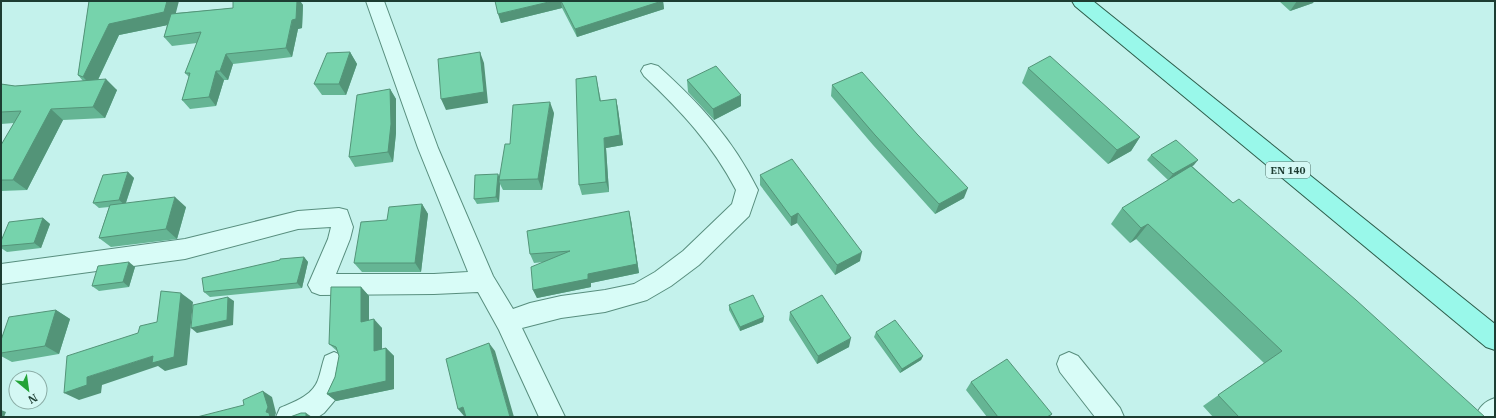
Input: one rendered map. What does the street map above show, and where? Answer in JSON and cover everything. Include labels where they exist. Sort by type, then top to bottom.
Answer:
[{"type":"main road","name":"EN 140","points":[[1080,1],[1495,339]]},
{"type":"street","points":[[375,1],[428,148],[484,281],[507,322],[552,417]]},
{"type":"street","points":[[507,322],[530,314],[561,307],[605,301],[639,293],[663,279],[691,258],[741,209],[747,190],[737,171],[701,120],[651,71]]},
{"type":"street","points":[[1,274],[185,249],[298,220],[339,217],[342,227],[339,239],[320,285],[434,284],[484,281]]},
{"type":"street","points":[[289,417],[312,406],[325,395],[332,380],[334,364]]},
{"type":"street","points":[[1069,364],[1111,417]]},
{"type":"street","points":[[1488,417],[1495,410]]},
{"type":"building","points":[[89,1],[167,1],[164,12],[109,24],[83,77],[78,75]]},
{"type":"building","points":[[233,1],[297,1],[296,19],[292,20],[286,48],[226,54],[220,71],[216,71],[209,97],[182,100],[190,73],[185,73],[201,32],[164,37],[171,14],[233,8]]},
{"type":"building","points":[[495,1],[553,1],[498,14]]},
{"type":"building","points":[[561,1],[662,1],[575,29]]},
{"type":"building","points":[[350,52],[339,84],[314,84],[327,53]]},
{"type":"building","points":[[480,52],[484,92],[441,99],[438,59]]},
{"type":"building","points":[[1050,56],[1140,137],[1117,150],[1028,68]]},
{"type":"building","points":[[716,66],[741,95],[713,109],[687,80]]},
{"type":"building","points":[[862,72],[917,134],[968,188],[939,204],[875,135],[832,85]]},
{"type":"building","points":[[596,76],[600,101],[616,99],[620,135],[604,138],[606,182],[579,185],[576,79]]},
{"type":"building","points":[[106,79],[93,107],[51,109],[13,180],[1,180],[1,145],[21,111],[1,112],[1,84],[15,86]]},
{"type":"building","points":[[390,89],[391,124],[388,152],[349,157],[357,95]]},
{"type":"building","points":[[550,102],[538,179],[499,180],[505,144],[510,144],[513,105]]},
{"type":"building","points":[[1176,140],[1198,160],[1173,174],[1151,155]]},
{"type":"building","points":[[792,159],[862,252],[837,265],[798,213],[791,217],[760,175]]},
{"type":"building","points":[[1191,166],[1233,203],[1239,199],[1356,300],[1485,417],[1239,417],[1218,395],[1282,351],[1148,224],[1141,228],[1122,208]]},
{"type":"building","points":[[128,172],[119,200],[93,203],[103,175]]},
{"type":"building","points":[[498,174],[496,197],[474,199],[475,175]]},
{"type":"building","points":[[175,197],[166,229],[99,238],[110,205]]},
{"type":"building","points":[[422,204],[415,263],[354,263],[361,222],[387,220],[389,207]]},
{"type":"building","points":[[629,211],[637,264],[588,274],[588,279],[533,290],[531,267],[570,251],[530,254],[527,231]]},
{"type":"building","points":[[43,218],[34,243],[1,246],[1,241],[9,222]]},
{"type":"building","points":[[304,257],[297,283],[204,292],[202,278],[280,259]]},
{"type":"building","points":[[129,262],[123,282],[92,286],[98,266]]},
{"type":"building","points":[[331,287],[361,287],[361,322],[374,319],[374,351],[386,348],[386,381],[327,394],[335,377],[339,356],[336,347],[329,344]]},
{"type":"building","points":[[161,291],[181,293],[174,357],[152,363],[153,356],[87,377],[87,385],[64,393],[67,356],[138,333],[140,326],[157,322]]},
{"type":"building","points":[[753,295],[764,317],[740,327],[729,305]]},
{"type":"building","points":[[822,295],[851,338],[818,356],[790,312]]},
{"type":"building","points":[[228,297],[227,320],[191,328],[193,305]]},
{"type":"building","points":[[56,310],[45,346],[1,353],[1,340],[9,317]]},
{"type":"building","points":[[895,320],[923,356],[902,369],[876,332]]},
{"type":"building","points":[[489,343],[510,417],[466,417],[463,407],[458,409],[446,359]]},
{"type":"building","points":[[1007,359],[1052,414],[1047,417],[998,417],[971,382]]},
{"type":"building","points":[[263,391],[268,407],[266,412],[269,413],[270,417],[197,417],[244,405],[243,400]]},
{"type":"building","points":[[301,413],[306,413],[306,417],[290,417]]}]
